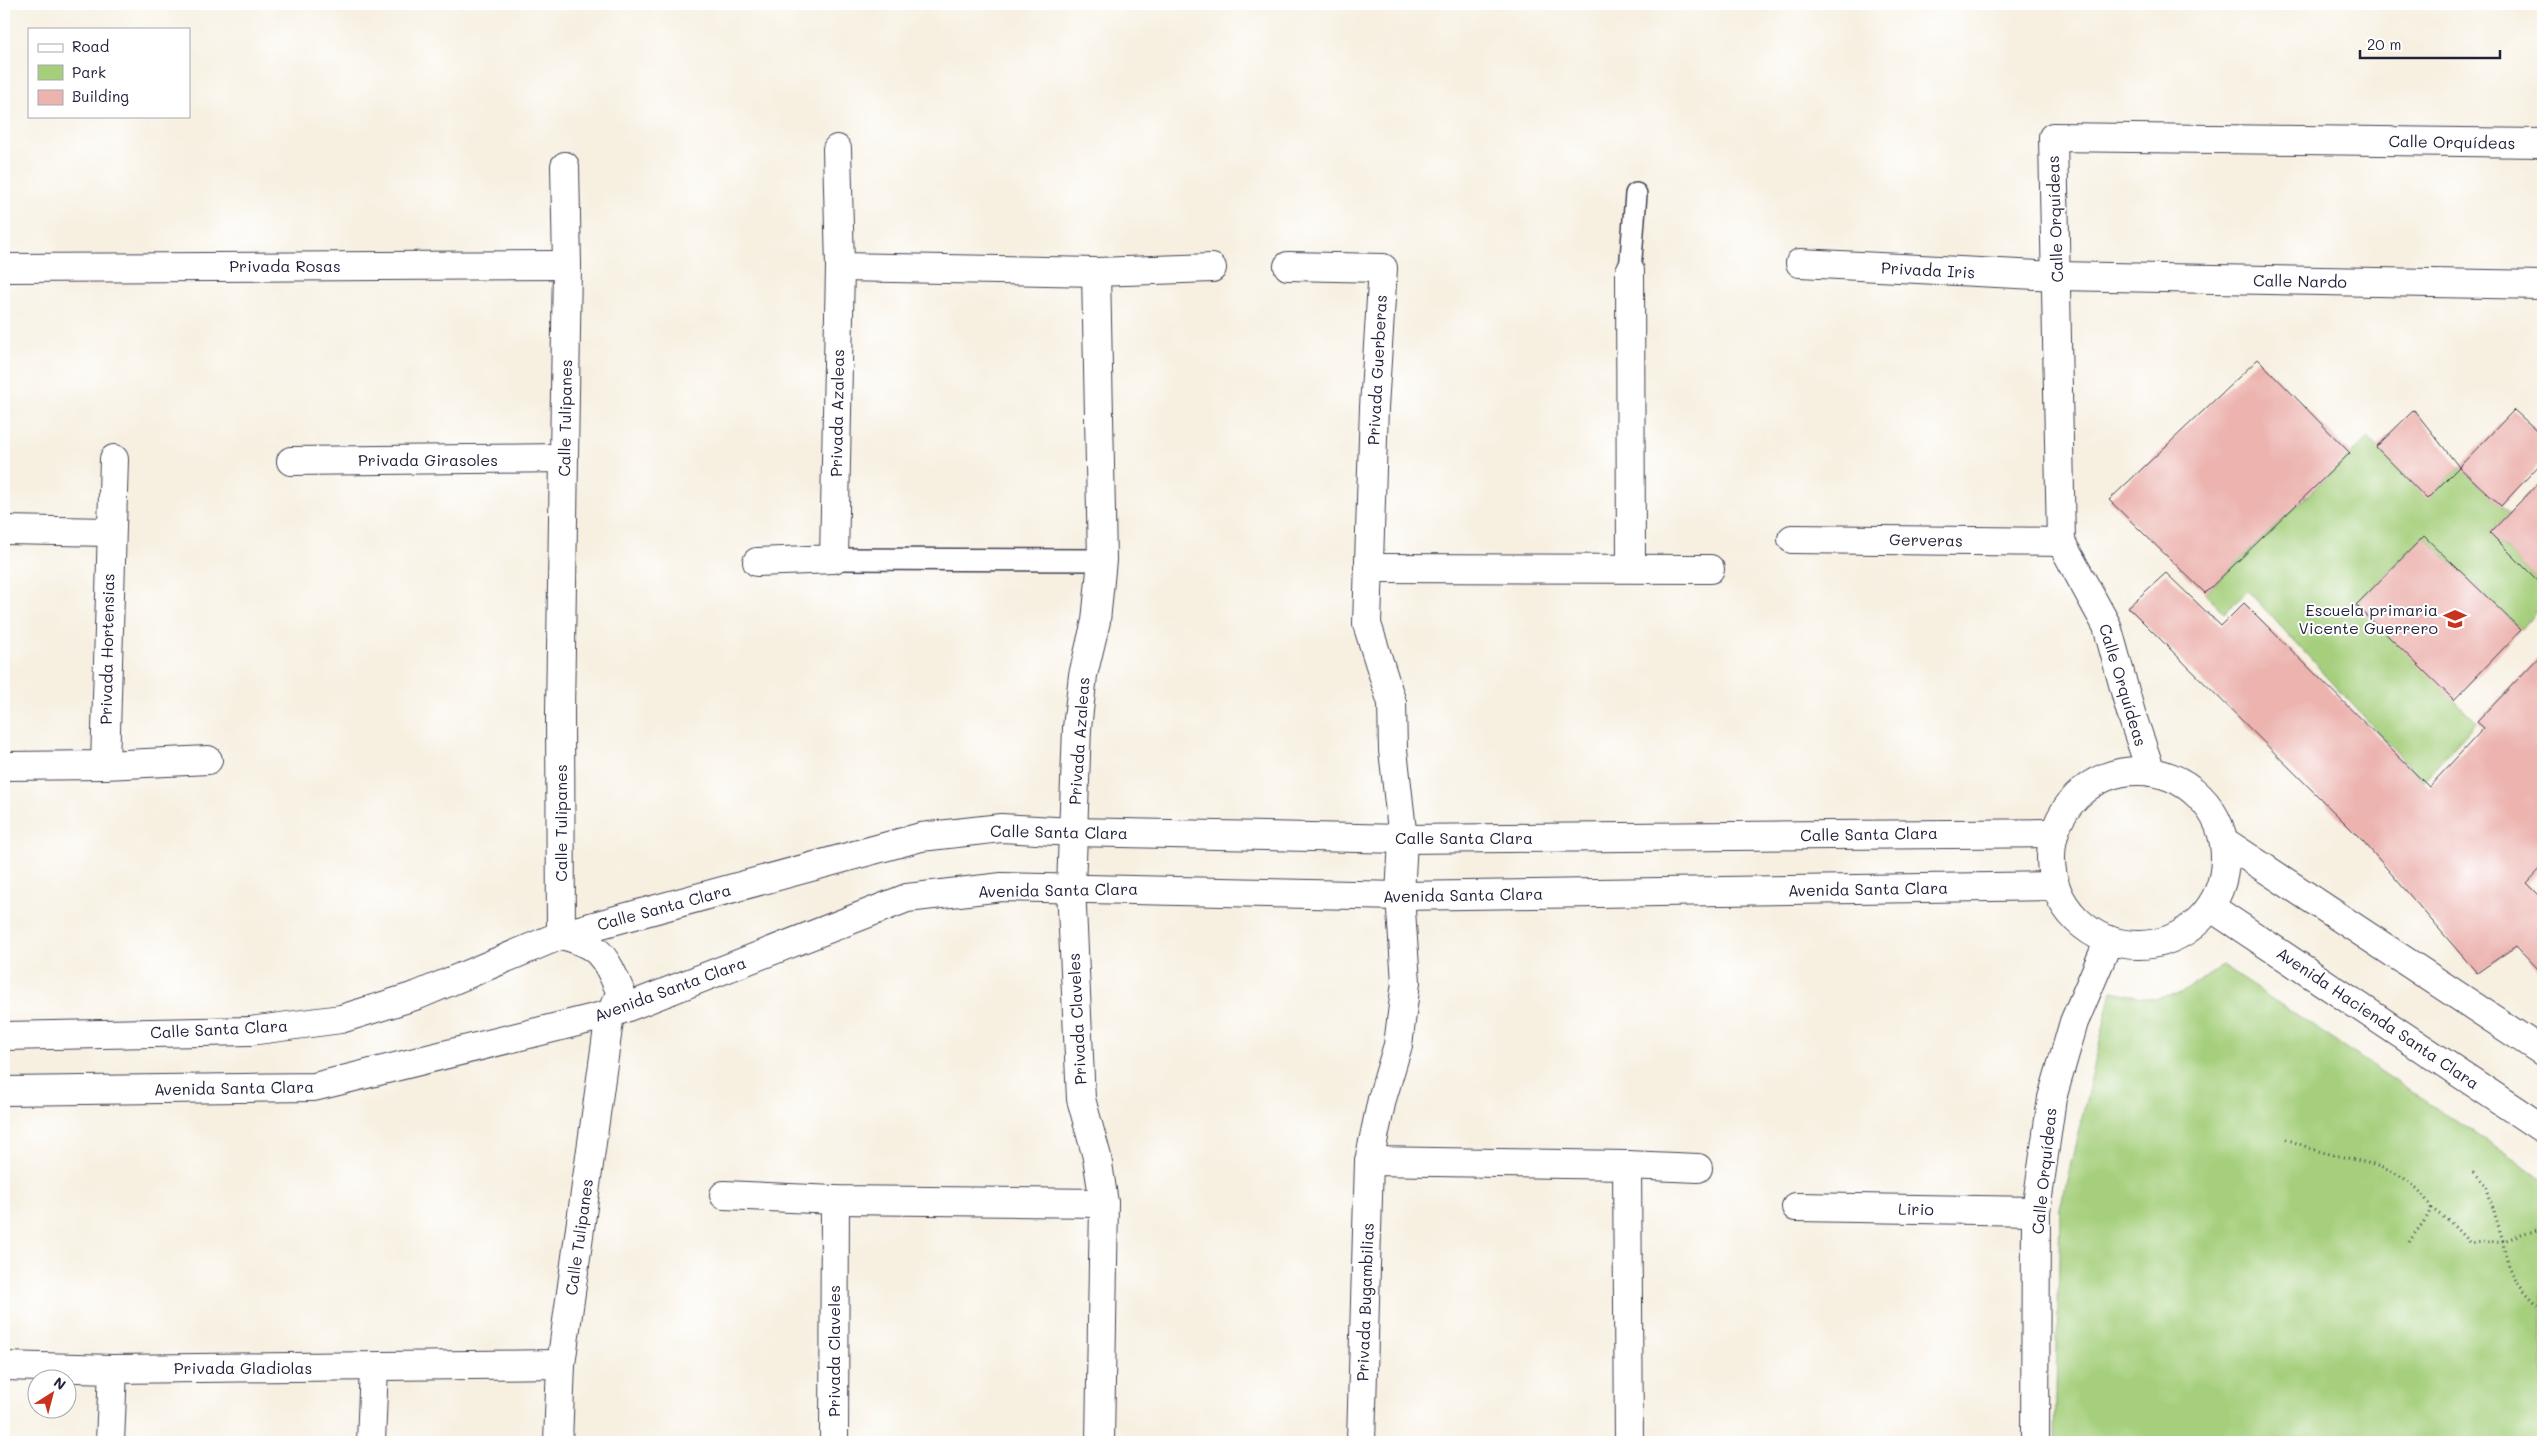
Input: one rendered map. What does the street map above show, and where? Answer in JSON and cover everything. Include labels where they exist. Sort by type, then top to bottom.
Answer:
[{"type":"street","name":"Calle Orquídeas","points":[[2151,772],[2131,713],[2107,626],[2061,542],[2054,137],[2543,143]]},
{"type":"street","name":"Privada Azaleas","points":[[834,559],[840,267],[837,149]]},
{"type":"street","name":"Calle Tulipanes","points":[[558,1442],[561,1364],[610,1014],[621,993],[611,971],[596,949],[582,940],[561,935],[560,712],[567,265],[565,166]]},
{"type":"street","name":"Privada Iris","points":[[1800,263],[2057,276]]},
{"type":"street","name":"Privada Rosas","points":[[4,268],[567,265]]},
{"type":"street","name":"Privada Guerberas","points":[[1288,266],[1383,268],[1374,407],[1367,624],[1392,703],[1393,750],[1403,839],[1400,896]]},
{"type":"street","points":[[840,267],[1096,272],[1212,268]]},
{"type":"street","name":"Privada Azaleas","points":[[1073,832],[1080,702],[1083,675],[1096,621],[1102,560],[1096,272]]},
{"type":"street","points":[[1630,272],[1631,567]]},
{"type":"street","name":"Calle Nardo","points":[[2057,276],[2543,285]]},
{"type":"street","name":"Privada Girasoles","points":[[291,461],[564,458]]},
{"type":"street","name":"Privada Hortensias","points":[[105,765],[110,532],[114,459]]},
{"type":"street","points":[[4,530],[110,532]]},
{"type":"street","name":"Gerveras","points":[[1792,538],[2061,542]]},
{"type":"street","points":[[757,562],[834,559]]},
{"type":"street","points":[[1368,568],[1631,567],[1710,569]]},
{"type":"street","points":[[4,766],[105,765],[208,760]]},
{"type":"street","points":[[2122,772],[2151,772],[2179,781],[2202,799],[2218,824],[2225,842],[2226,864],[2212,908],[2190,928],[2165,941],[2137,945],[2109,940],[2084,926],[2065,906],[2053,886],[2054,833],[2072,800],[2094,782],[2122,772]]},
{"type":"street","name":"Calle Santa Clara","points":[[4,1036],[250,1031],[341,1019],[418,995],[561,935],[921,837],[1001,828],[1073,832],[1403,839],[2054,833]]},
{"type":"street","name":"Privada Claveles","points":[[1073,832],[1071,887],[1081,1099],[1097,1157],[1104,1204],[1100,1442]]},
{"type":"street","points":[[2225,842],[2543,1052]]},
{"type":"street","name":"Avenida Santa Clara","points":[[4,1091],[314,1088],[610,1014],[907,898],[1002,887],[1071,887],[1400,896],[2053,886]]},
{"type":"street","name":"Privada Bugambilias","points":[[1361,1442],[1369,1161],[1382,1099],[1398,1045],[1406,982],[1400,896]]},
{"type":"street","name":"Avenida Hacienda Santa Clara","points":[[2212,908],[2543,1129]]},
{"type":"street","name":"Calle Orquídeas","points":[[2035,1442],[2036,1211],[2052,1098],[2074,1022],[2109,940]]},
{"type":"street","points":[[1369,1161],[1698,1168]]},
{"type":"street","points":[[1627,1165],[1629,1442]]},
{"type":"street","points":[[724,1195],[835,1200],[1104,1204]]},
{"type":"street","name":"Privada Claveles","points":[[834,1442],[835,1200]]},
{"type":"street","name":"Lirio","points":[[1796,1207],[2036,1211]]},
{"type":"street","name":"Privada Gladiolas","points":[[4,1366],[113,1369],[561,1364]]},
{"type":"street","points":[[371,1442],[374,1367]]},
{"type":"street","points":[[110,1442],[113,1369]]},
{"type":"lane","points":[[1630,272],[1636,194]]},
{"type":"lane","points":[[834,559],[1102,560]]},
{"type":"path","points":[[2286,1139],[2321,1152],[2347,1157],[2392,1171],[2425,1197],[2430,1208],[2428,1218],[2412,1236],[2408,1245]]},
{"type":"path","points":[[2474,1172],[2486,1185],[2503,1242],[2505,1258],[2512,1275],[2524,1292],[2543,1310]]},
{"type":"path","points":[[2430,1208],[2444,1216],[2470,1243],[2503,1242],[2543,1228]]},
{"type":"green space","points":[[2368,438],[2427,498],[2459,467],[2509,513],[2490,533],[2543,586],[2543,603],[2521,630],[2424,536],[2357,604],[2477,722],[2423,781],[2248,591],[2224,613],[2205,593]]},
{"type":"green space","points":[[2222,966],[2543,1179],[2543,1442],[2055,1442],[2060,1209],[2112,991],[2153,999],[2181,993]]},
{"type":"building","points":[[2258,359],[2350,453],[2205,593],[2109,500]]},
{"type":"building","points":[[2414,410],[2459,467],[2427,499],[2376,447]]},
{"type":"building","points":[[2514,410],[2543,436],[2543,461],[2501,506],[2459,467]]},
{"type":"building","points":[[2543,478],[2543,586],[2490,533]]},
{"type":"building","points":[[2424,536],[2521,630],[2454,700],[2356,605]]},
{"type":"building","points":[[2166,573],[2221,626],[2244,603],[2429,787],[2484,728],[2477,722],[2538,658],[2543,664],[2543,866],[2527,883],[2543,899],[2543,974],[2516,946],[2477,973],[2363,841],[2128,607]]},
{"type":"place","name":"Escuela primaria Vicente Guerrero","points":[[2455,619]]}]
